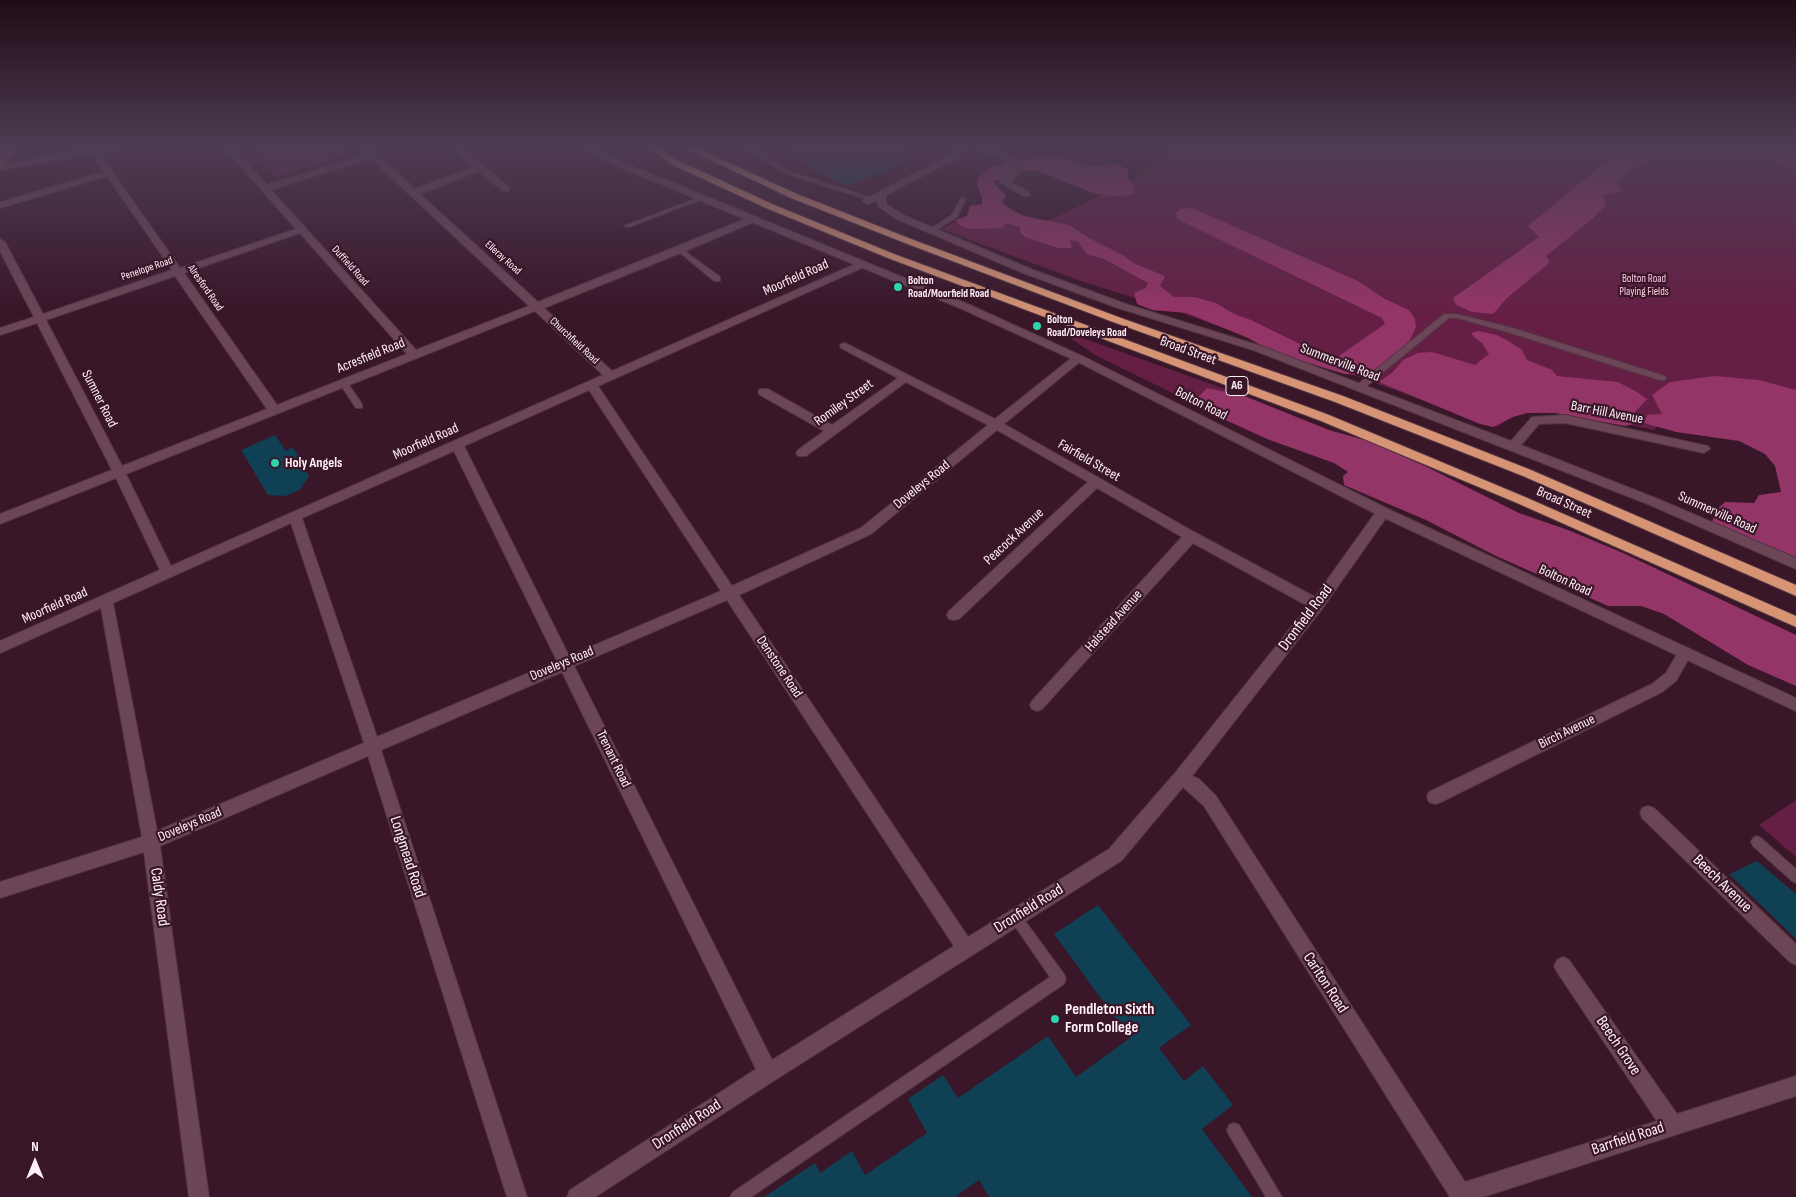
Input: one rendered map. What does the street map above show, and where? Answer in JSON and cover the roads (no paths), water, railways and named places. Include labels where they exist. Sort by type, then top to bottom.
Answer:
[{"type":"highway","name":"Broad Street","points":[[762,203],[891,256],[1325,418],[1521,500],[1796,622]]},
{"type":"highway","name":"Broad Street","points":[[811,203],[1117,320],[1339,399],[1527,473],[1796,591]]},
{"type":"street","name":"Alresford Road","points":[[129,203],[274,410]]},
{"type":"street","name":"Duffield Road","points":[[277,203],[414,355]]},
{"type":"street","name":"Elleray Road","points":[[424,203],[537,306]]},
{"type":"street","name":"Bolton Road","points":[[714,203],[966,307],[1078,358],[1382,512],[1796,705]]},
{"type":"street","name":"Summerville Road","points":[[882,203],[887,210],[931,231],[1028,272],[1122,306],[1257,348],[1360,387],[1654,502],[1796,564]]},
{"type":"street","name":"Acresfield Road","points":[[0,519],[344,384],[753,219]]},
{"type":"street","name":"Penelope Road","points":[[0,332],[301,230]]},
{"type":"street","name":"Sumner Road","points":[[0,242],[119,471],[167,572]]},
{"type":"street","name":"Moorfield Road","points":[[0,647],[863,264]]},
{"type":"street","name":"Churchfield Road","points":[[537,306],[611,376]]},
{"type":"street","name":"Fairfield Street","points":[[844,346],[996,425],[1317,605]]},
{"type":"street","name":"Doveleys Road","points":[[0,890],[150,842],[565,662],[730,593],[866,531],[1078,358]]},
{"type":"street","name":"Romiley Street","points":[[802,453],[906,377]]},
{"type":"street","name":"Denstone Road","points":[[591,384],[966,949]]},
{"type":"street","points":[[764,392],[832,430]]},
{"type":"street","name":"Barr Hill Avenue","points":[[1514,446],[1536,420],[1566,419],[1704,449]]},
{"type":"street","name":"Trenant Road","points":[[457,445],[768,1072]]},
{"type":"street","name":"Peacock Avenue","points":[[954,615],[1096,482]]},
{"type":"street","name":"Dronfield Road","points":[[577,1197],[768,1072],[1115,855],[1181,778],[1317,605],[1382,512]]},
{"type":"street","name":"Longmead Road","points":[[295,517],[372,747],[517,1197]]},
{"type":"street","name":"Halstead Avenue","points":[[1037,705],[1191,536]]},
{"type":"street","name":"Caldy Road","points":[[106,600],[150,842],[199,1197]]},
{"type":"street","name":"Birch Avenue","points":[[1436,796],[1657,688],[1671,677],[1685,653]]},
{"type":"street","name":"Carlton Road","points":[[1181,778],[1193,784],[1210,801],[1461,1195]]},
{"type":"street","name":"Beech Avenue","points":[[1648,813],[1796,956]]},
{"type":"street","name":"Beech Grove","points":[[1563,966],[1672,1125]]},
{"type":"street","name":"Barrfield Road","points":[[1461,1195],[1796,1086]]},
{"type":"lane","points":[[627,226],[689,203]]},
{"type":"lane","points":[[931,231],[955,216],[961,203]]},
{"type":"lane","points":[[680,250],[717,279]]},
{"type":"lane","points":[[1360,387],[1447,316],[1458,316],[1510,330],[1662,378]]},
{"type":"lane","points":[[344,384],[359,406]]},
{"type":"lane","points":[[1757,842],[1796,877]]},
{"type":"lane","points":[[738,1197],[1059,979],[1016,918]]},
{"type":"lane","points":[[1234,1130],[1274,1197]]},
{"type":"place","name":"Bolton Road/Moorfield Road","points":[[898,287]]},
{"type":"place","name":"Bolton Road/Doveleys Road","points":[[1037,326]]},
{"type":"place","name":"Holy Angels","points":[[275,463]]},
{"type":"place","name":"Pendleton Sixth Form College","points":[[1055,1019]]},
{"type":"park label","name":"Bolton Road Playing Fields","points":[[1644,285]]}]
